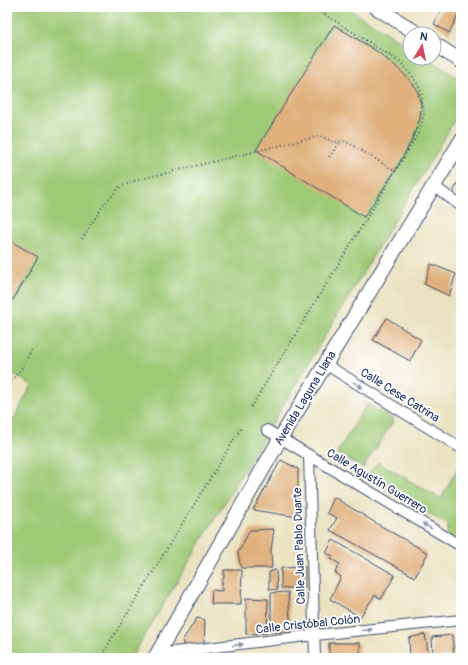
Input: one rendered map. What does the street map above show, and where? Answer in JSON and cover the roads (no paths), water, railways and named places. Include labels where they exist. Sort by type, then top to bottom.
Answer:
[{"type":"main road","points":[[376,7],[406,26]]},
{"type":"main road","points":[[442,49],[461,61]]},
{"type":"main road","name":"Avenida Laguna Llana","points":[[156,657],[280,439],[461,142]]},
{"type":"street","points":[[434,186],[461,206]]},
{"type":"street","name":"Calle Cese Catrina","points":[[325,364],[461,448]]},
{"type":"street","name":"Calle Agustín Guerrero","points":[[267,430],[461,546]]},
{"type":"street","name":"Calle Juan Pablo Duarte","points":[[309,456],[315,658]]},
{"type":"street","name":"Calle Cristóbal Colón","points":[[156,657],[315,635],[461,620]]}]
